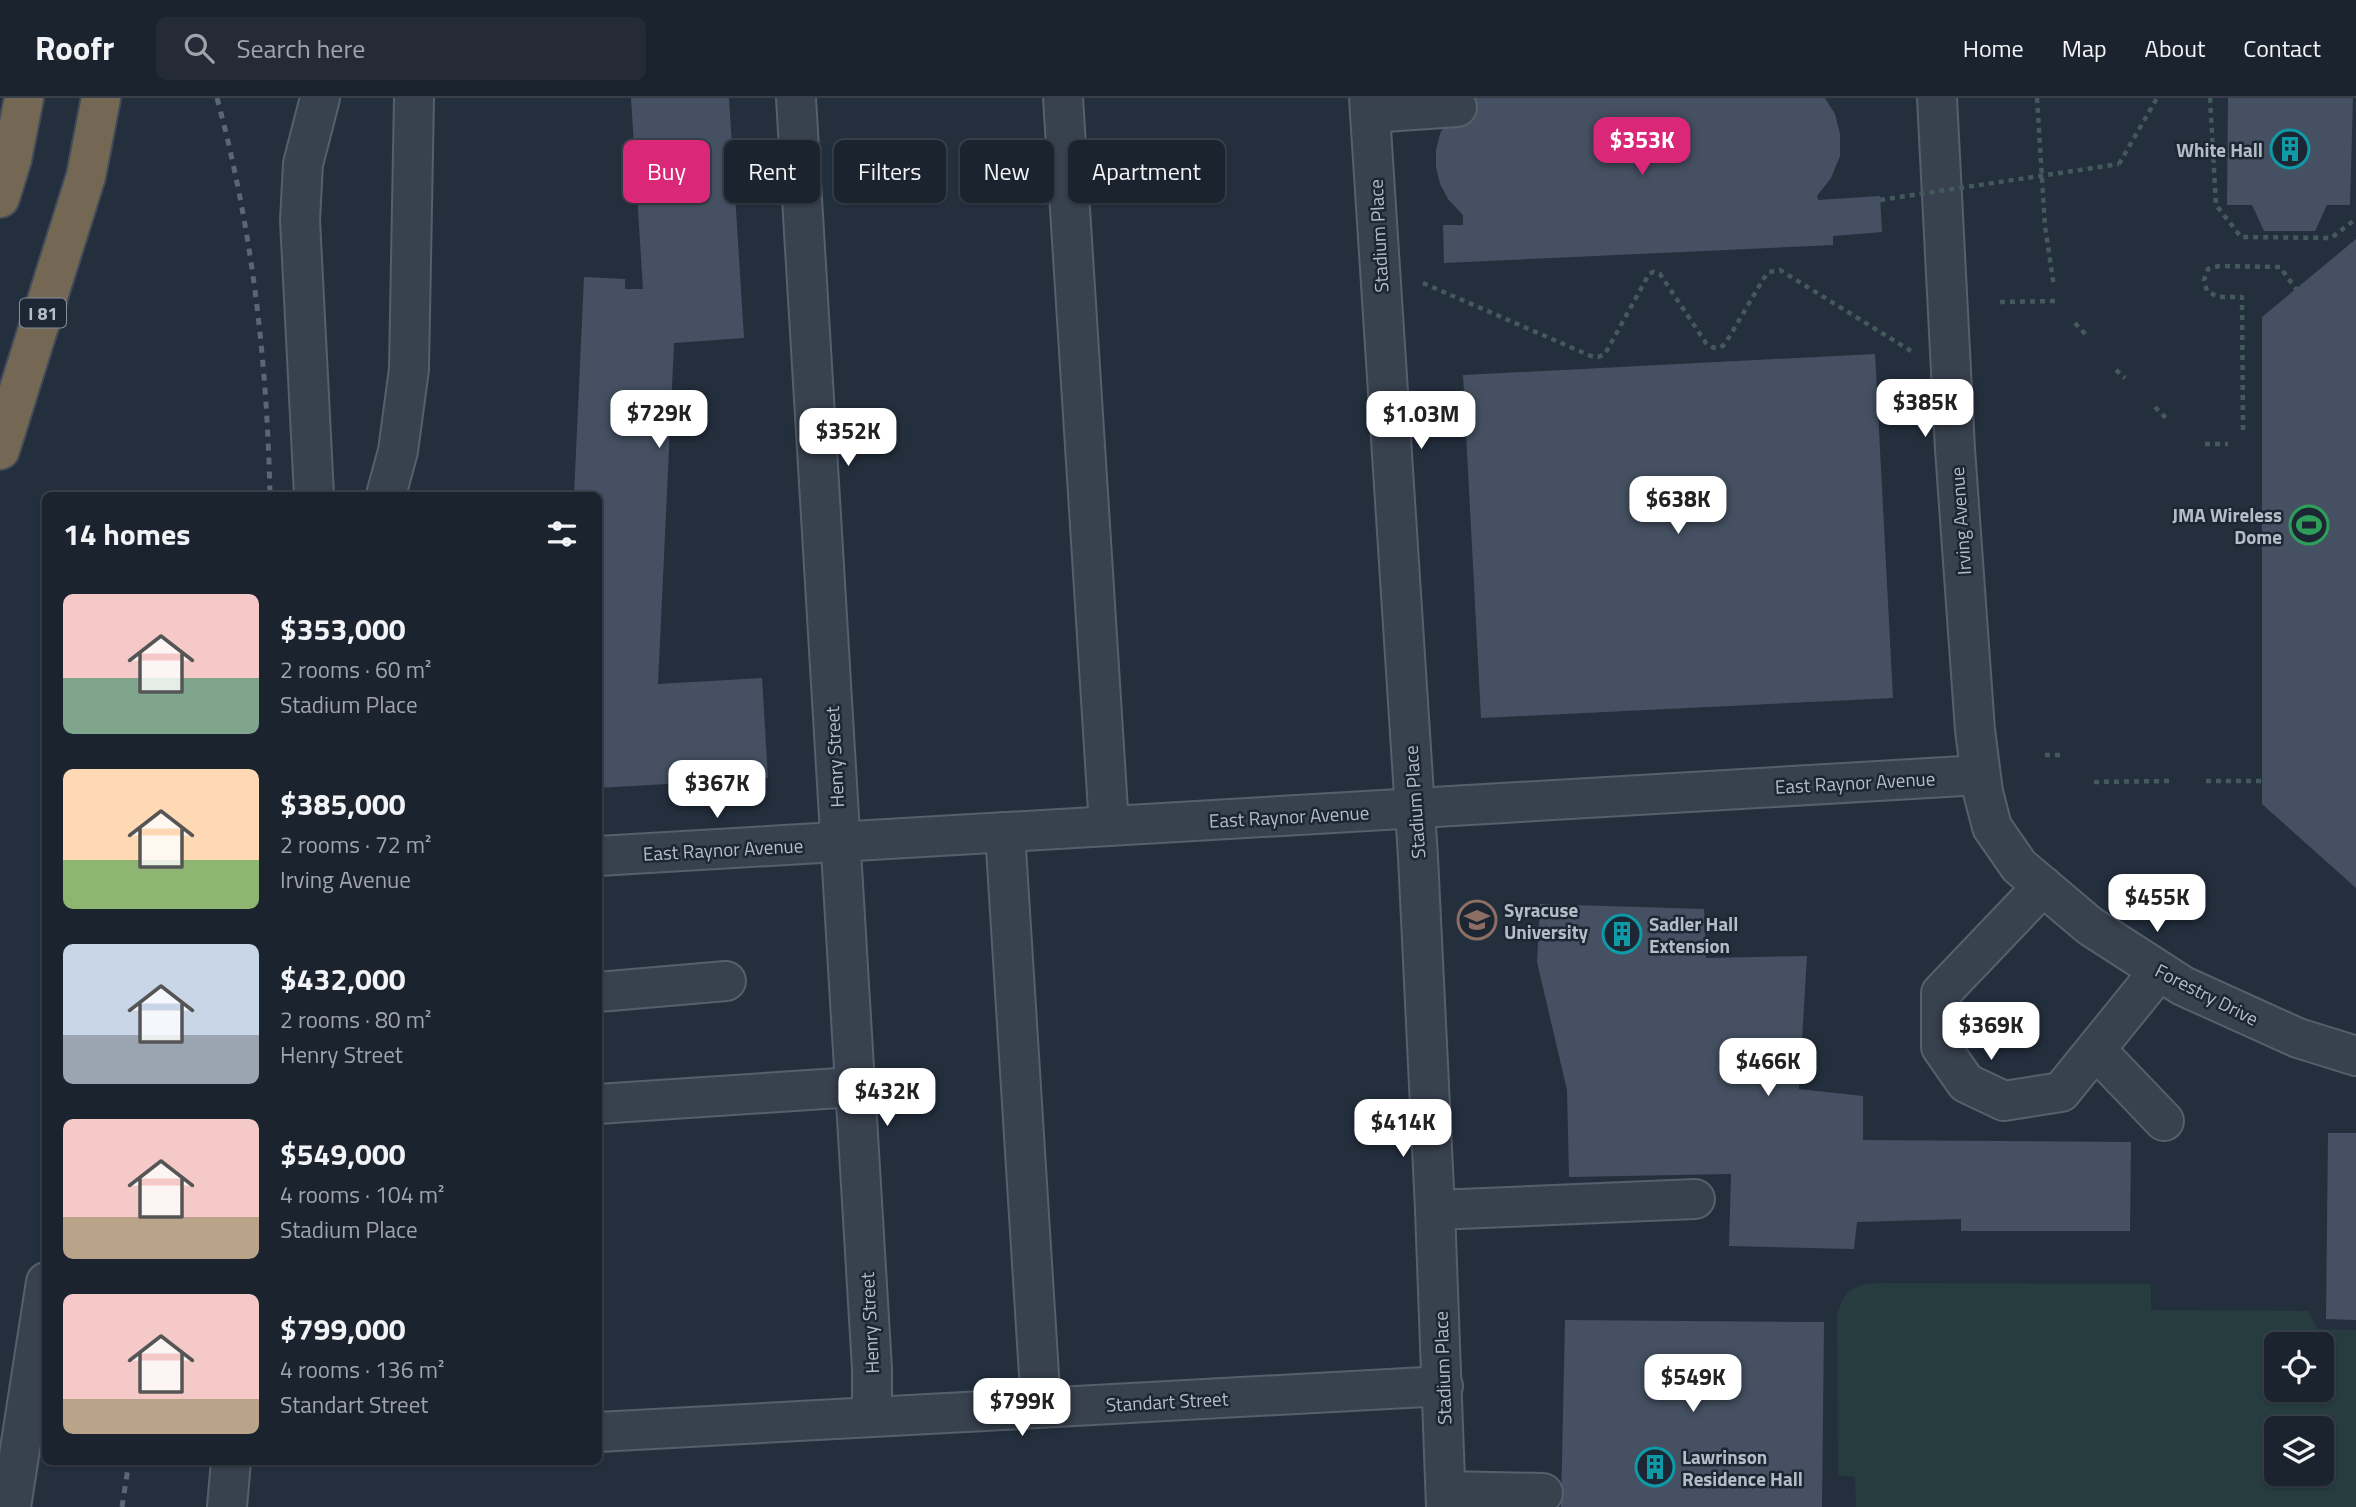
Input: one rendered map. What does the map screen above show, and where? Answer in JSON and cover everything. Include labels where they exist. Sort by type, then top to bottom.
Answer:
[{"type":"highway","points":[[0,198],[12,159],[24,98]]},
{"type":"highway","name":"I 81","points":[[0,450],[86,176],[101,98]]},
{"type":"street","points":[[314,492],[300,211],[303,164],[320,98]]},
{"type":"street","points":[[387,492],[398,451],[409,369],[414,98]]},
{"type":"street","name":"Henry Street","points":[[796,98],[872,1369],[872,1416]]},
{"type":"street","points":[[1063,98],[1109,826]]},
{"type":"street","name":"Irving Avenue","points":[[1937,98],[1955,449],[1980,775]]},
{"type":"street","points":[[1370,105],[1458,107]]},
{"type":"street","name":"Stadium Place","points":[[1370,105],[1415,808],[1443,1385],[1446,1499]]},
{"type":"street","name":"East Raynor Avenue","points":[[602,856],[1980,775]]},
{"type":"street","name":"Forestry Drive","points":[[1980,775],[1987,809],[1997,835],[2019,866],[2090,926],[2182,986],[2298,1038],[2356,1056]]},
{"type":"street","points":[[1004,832],[1041,1407]]},
{"type":"street","points":[[2043,886],[1941,993],[1941,1047],[1966,1083],[2004,1101],[2062,1093],[2159,971]]},
{"type":"street","points":[[602,992],[726,981]]},
{"type":"street","points":[[2095,1050],[2164,1121]]},
{"type":"street","points":[[602,1104],[855,1087]]},
{"type":"street","points":[[1435,1210],[1695,1199]]},
{"type":"street","points":[[11,1507],[42,1308]]},
{"type":"street","name":"Standart Street","points":[[602,1432],[1443,1385]]},
{"type":"street","points":[[227,1507],[231,1465]]},
{"type":"street","points":[[1446,1499],[1543,1493]]},
{"type":"path","points":[[2037,98],[2045,226],[2054,287]]},
{"type":"path","points":[[1880,200],[2119,164],[2157,98]]},
{"type":"path","points":[[2210,98],[2216,205],[2241,237],[2331,238],[2356,219]]},
{"type":"path","points":[[2243,430],[2242,297],[2218,297],[2207,291],[2204,281],[2208,268],[2280,267],[2296,289]]},
{"type":"path","points":[[1423,283],[1598,357],[1605,354],[1645,279],[1653,272],[1660,274],[1706,343],[1712,348],[1720,348],[1725,344],[1764,278],[1769,272],[1780,270],[1919,356]]},
{"type":"path","points":[[2000,302],[2054,301]]},
{"type":"path","points":[[2075,323],[2087,336]]},
{"type":"path","points":[[2116,370],[2125,378]]},
{"type":"path","points":[[2155,407],[2169,421]]},
{"type":"path","points":[[2205,444],[2228,444]]},
{"type":"path","points":[[2045,755],[2060,755]]},
{"type":"path","points":[[2094,782],[2171,780]]},
{"type":"path","points":[[2206,780],[2262,780]]},
{"type":"green space","points":[[1878,1283],[2151,1284],[2151,1310],[2308,1311],[2318,1329],[2356,1330],[2356,1507],[1856,1507],[1855,1477],[1838,1475],[1837,1315],[1843,1299],[1856,1287]]},
{"type":"building","points":[[631,98],[729,98],[732,140],[724,140],[724,203],[736,203],[744,338],[674,343],[658,684],[762,678],[768,778],[602,788],[602,492],[574,492],[584,277],[625,279],[625,289],[643,289],[638,203],[710,203],[710,140],[634,140]]},
{"type":"building","points":[[1457,98],[1825,98],[1835,114],[1840,134],[1840,156],[1831,178],[1817,196],[1818,200],[1880,196],[1882,232],[1833,236],[1833,245],[1444,263],[1443,225],[1463,225],[1463,215],[1448,199],[1440,184],[1436,150],[1440,134]]},
{"type":"building","name":"White Hall","points":[[2228,98],[2353,98],[2350,205],[2327,205],[2315,231],[2264,231],[2252,205],[2227,205]]},
{"type":"building","name":"JMA Wireless Dome","points":[[2356,239],[2356,888],[2262,804],[2262,317]]},
{"type":"building","points":[[1875,354],[1893,698],[1481,718],[1463,375]]},
{"type":"building","points":[[1540,904],[1704,909],[1706,958],[1807,956],[1799,1089],[1863,1096],[1863,1140],[2131,1142],[2130,1231],[1961,1231],[1961,1219],[1857,1222],[1854,1249],[1729,1246],[1731,1174],[1569,1177],[1567,1090],[1537,962]]},
{"type":"building","points":[[2328,1133],[2356,1133],[2356,1320],[2326,1319]]},
{"type":"building","points":[[1565,1320],[1824,1322],[1822,1507],[1561,1507]]},
{"type":"railway","points":[[217,98],[240,196],[256,295],[270,492]]},
{"type":"railway","points":[[122,1507],[128,1465]]},
{"type":"place","name":"White Hall","points":[[2290,149]]},
{"type":"place","name":"JMA Wireless Dome","points":[[2309,525]]},
{"type":"place","name":"Syracuse University","points":[[1477,920]]},
{"type":"place","name":"Sadler Hall Extension","points":[[1622,934]]},
{"type":"place","name":"Lawrinson Residence Hall","points":[[1655,1467]]}]
